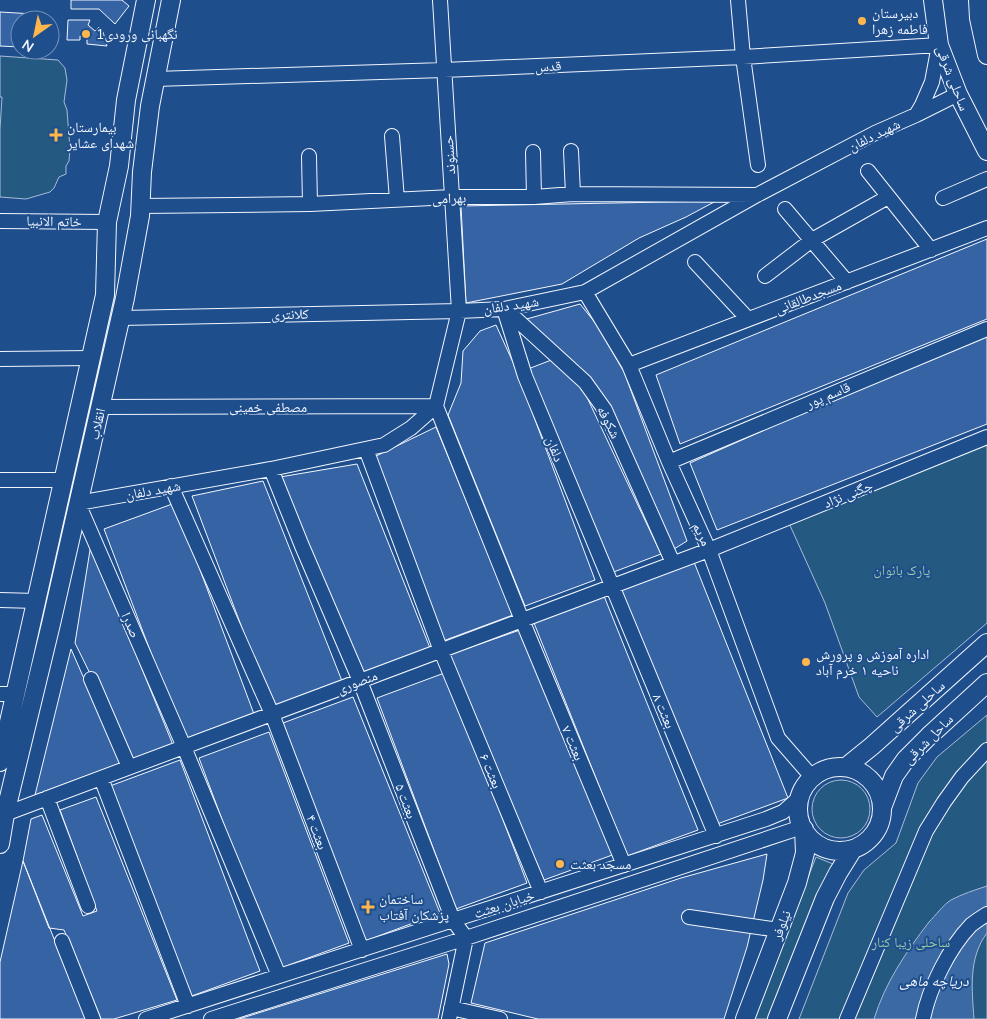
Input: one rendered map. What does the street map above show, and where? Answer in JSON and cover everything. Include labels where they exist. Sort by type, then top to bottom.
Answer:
[{"type":"main road","name":"انقلاب","points":[[1,753],[8,694],[36,601],[105,296],[107,222],[119,166],[126,100],[146,0]]},
{"type":"main road","name":"انقلاب","points":[[0,844],[121,318],[140,216],[142,172],[150,106],[171,0]]},
{"type":"main road","name":"ساحلی شرقی","points":[[933,0],[939,45],[958,94],[987,151]]},
{"type":"main road","points":[[978,0],[979,18],[987,55]]},
{"type":"main road","points":[[971,121],[987,132]]},
{"type":"main road","points":[[123,126],[147,128]]},
{"type":"main road","name":"ساحلی شرقی","points":[[846,766],[872,746],[987,643]]},
{"type":"main road","name":"ساحل شرقی","points":[[883,804],[894,776],[906,759],[987,683]]},
{"type":"main road","points":[[1,753],[21,751]]},
{"type":"main road","points":[[846,766],[859,771],[871,779],[879,791],[883,804],[882,818],[877,831],[868,841],[853,849],[844,851],[832,850],[819,846],[803,828],[799,817],[799,798],[804,787],[822,771],[833,767],[846,766]]},
{"type":"main road","name":"نیلوفر","points":[[746,1019],[797,883],[805,853],[803,828]]},
{"type":"main road","points":[[777,1019],[825,898],[853,849]]},
{"type":"street","name":"حسنوند","points":[[440,0],[459,311]]},
{"type":"street","points":[[738,0],[758,165]]},
{"type":"street","name":"قدس","points":[[155,79],[444,70],[744,57],[939,45]]},
{"type":"street","name":"شهید دلفان","points":[[459,311],[504,309],[585,292],[757,195],[875,133],[916,116],[932,82],[939,45]]},
{"type":"street","points":[[916,116],[958,94]]},
{"type":"street","points":[[392,136],[397,200]]},
{"type":"street","points":[[571,151],[573,194]]},
{"type":"street","points":[[533,152],[534,197]]},
{"type":"street","points":[[309,156],[310,204]]},
{"type":"street","points":[[868,171],[931,250]]},
{"type":"street","points":[[943,198],[987,179]]},
{"type":"street","name":"بهرامی","points":[[141,206],[310,204],[452,197],[534,197],[573,194],[757,195]]},
{"type":"street","points":[[765,276],[812,240],[888,197]]},
{"type":"street","points":[[785,209],[847,282]]},
{"type":"street","name":"خاتم الانبیا","points":[[0,220],[107,222]]},
{"type":"street","name":"مسجدطالقانی","points":[[629,365],[987,228]]},
{"type":"street","points":[[695,262],[748,319]]},
{"type":"street","name":"مریم","points":[[585,292],[629,365],[669,462],[709,550],[778,738],[812,778]]},
{"type":"street","name":"شکوفه","points":[[504,309],[585,382],[604,410],[673,563]]},
{"type":"street","name":"دلفان","points":[[504,309],[525,376],[612,586]]},
{"type":"street","points":[[459,311],[436,406],[522,620]]},
{"type":"street","name":"کلانتری","points":[[121,318],[459,311]]},
{"type":"street","name":"قاسم پور","points":[[669,462],[987,329]]},
{"type":"street","points":[[0,359],[91,358]]},
{"type":"street","name":"شهید دلفان","points":[[78,504],[272,469],[384,445],[411,428],[436,406]]},
{"type":"street","name":"مصطفی خمینی","points":[[101,407],[436,406]]},
{"type":"street","name":"چگنی نژاد","points":[[709,550],[987,437]]},
{"type":"street","name":"بعثت ۶","points":[[366,449],[441,650],[541,892]]},
{"type":"street","name":"بعثت ۵","points":[[272,469],[302,546],[360,681],[453,920],[466,938]]},
{"type":"street","points":[[0,480],[63,480]]},
{"type":"street","name":"بعثت ۴","points":[[172,486],[272,714],[362,950]]},
{"type":"street","name":"صدرا","points":[[78,504],[184,747],[279,976]]},
{"type":"street","name":"منصوری","points":[[6,814],[709,550]]},
{"type":"street","name":"بعثت ۸","points":[[612,586],[716,836]]},
{"type":"street","points":[[0,600],[36,601]]},
{"type":"street","name":"بعثت ۷","points":[[522,620],[624,865]]},
{"type":"street","points":[[91,679],[129,767]]},
{"type":"street","points":[[847,1019],[926,831],[962,777],[987,750]]},
{"type":"street","points":[[101,778],[188,1006]]},
{"type":"street","points":[[47,798],[88,906]]},
{"type":"street","name":"خیابان بعثت","points":[[146,1019],[766,820],[783,812],[799,798]]},
{"type":"street","name":"خیابان بعثت","points":[[211,1019],[803,828]]},
{"type":"street","points":[[923,1019],[938,974],[951,950],[972,924],[987,914]]},
{"type":"street","points":[[689,917],[780,930]]},
{"type":"street","points":[[466,938],[450,1014],[500,1019]]},
{"type":"street","points":[[62,941],[93,1019]]},
{"type":"green space","points":[[0,56],[10,57],[10,60],[58,60],[65,68],[67,80],[64,102],[67,110],[69,161],[66,166],[66,174],[59,177],[50,192],[26,199],[0,197],[2,97],[0,97]]},
{"type":"green space","name":"پارک بانوان","points":[[987,444],[987,623],[877,717],[859,697],[825,603],[788,521]]},
{"type":"green space","name":"ساحلی زیبا کنار","points":[[987,715],[987,1019],[799,1019],[848,893],[864,870],[896,843],[918,783],[937,757]]},
{"type":"green space","points":[[835,780],[847,780],[862,788],[870,803],[870,815],[862,830],[847,838],[835,838],[820,830],[812,815],[812,803],[820,788]]},
{"type":"green space","points":[[816,857],[833,864],[772,1019],[753,1019]]},
{"type":"water","name":"دریاچه ماهی","points":[[987,886],[987,933],[977,953],[973,974],[974,1019],[874,1019],[884,993],[897,968],[929,922],[951,900]]},
{"type":"building","points":[[71,0],[122,0],[129,6],[115,24],[99,9],[71,9]]},
{"type":"building","points":[[0,12],[10,13],[10,46],[0,46]]},
{"type":"building","name":"نگهبانی ورودی1","points":[[68,20],[90,20],[88,25],[95,31],[99,27],[103,32],[107,46],[87,44],[87,37],[80,36],[80,40],[67,40]]},
{"type":"building","points":[[716,201],[639,238],[562,284],[466,303],[461,206]]},
{"type":"building","points":[[987,239],[987,319],[680,444],[656,375]]},
{"type":"building","points":[[580,304],[597,325],[624,372],[687,541],[674,549],[604,401],[523,320]]},
{"type":"building","points":[[496,325],[516,369],[595,580],[525,606],[448,415],[461,383],[463,351],[480,331]]},
{"type":"building","points":[[987,331],[987,424],[717,530],[690,463]]},
{"type":"building","points":[[554,359],[584,391],[661,554],[611,573],[528,369]]},
{"type":"building","points":[[436,427],[513,615],[443,641],[374,457]]},
{"type":"building","points":[[357,464],[430,648],[360,674],[280,477]]},
{"type":"building","points":[[263,481],[342,681],[272,707],[192,496]]},
{"type":"building","points":[[175,503],[254,714],[184,740],[104,529]]},
{"type":"building","points":[[91,544],[173,745],[133,761],[75,643]]},
{"type":"building","points":[[694,562],[788,798],[717,824],[619,591]]},
{"type":"building","points":[[604,596],[698,830],[627,856],[534,623]]},
{"type":"building","points":[[520,630],[615,854],[544,880],[448,655]]},
{"type":"building","points":[[71,649],[121,763],[35,795]]},
{"type":"building","points":[[447,672],[527,883],[456,909],[377,698]]},
{"type":"building","points":[[353,697],[440,913],[365,941],[283,723]]},
{"type":"building","points":[[269,732],[349,943],[278,969],[199,758]]},
{"type":"building","points":[[180,760],[260,971],[189,997],[110,786]]},
{"type":"building","points":[[96,797],[177,1000],[114,1019],[101,1019],[64,930],[49,928],[23,861],[31,819],[42,815],[83,916],[97,911],[60,810]]},
{"type":"building","points":[[767,854],[763,880],[747,947],[724,1019],[538,1019],[471,1003],[485,943],[681,878]]},
{"type":"building","points":[[23,861],[86,1019],[0,1019],[0,962]]},
{"type":"building","points":[[447,954],[449,964],[438,1019],[239,1019]]},
{"type":"place","name":"دبیرستان فاطمه زهرا","points":[[862,21]]},
{"type":"place","name":"نگهبانی ورودی1","points":[[86,34]]},
{"type":"place","name":"بیمارستان شهدای عشایر","points":[[56,135]]},
{"type":"place","name":"اداره آموزش و پرورش ناحیه ۱ خرم آباد","points":[[806,662]]},
{"type":"place","name":"مسجد بعثت","points":[[560,864]]},
{"type":"place","name":"ساختمان پزشکان آفتاب","points":[[368,907]]}]
